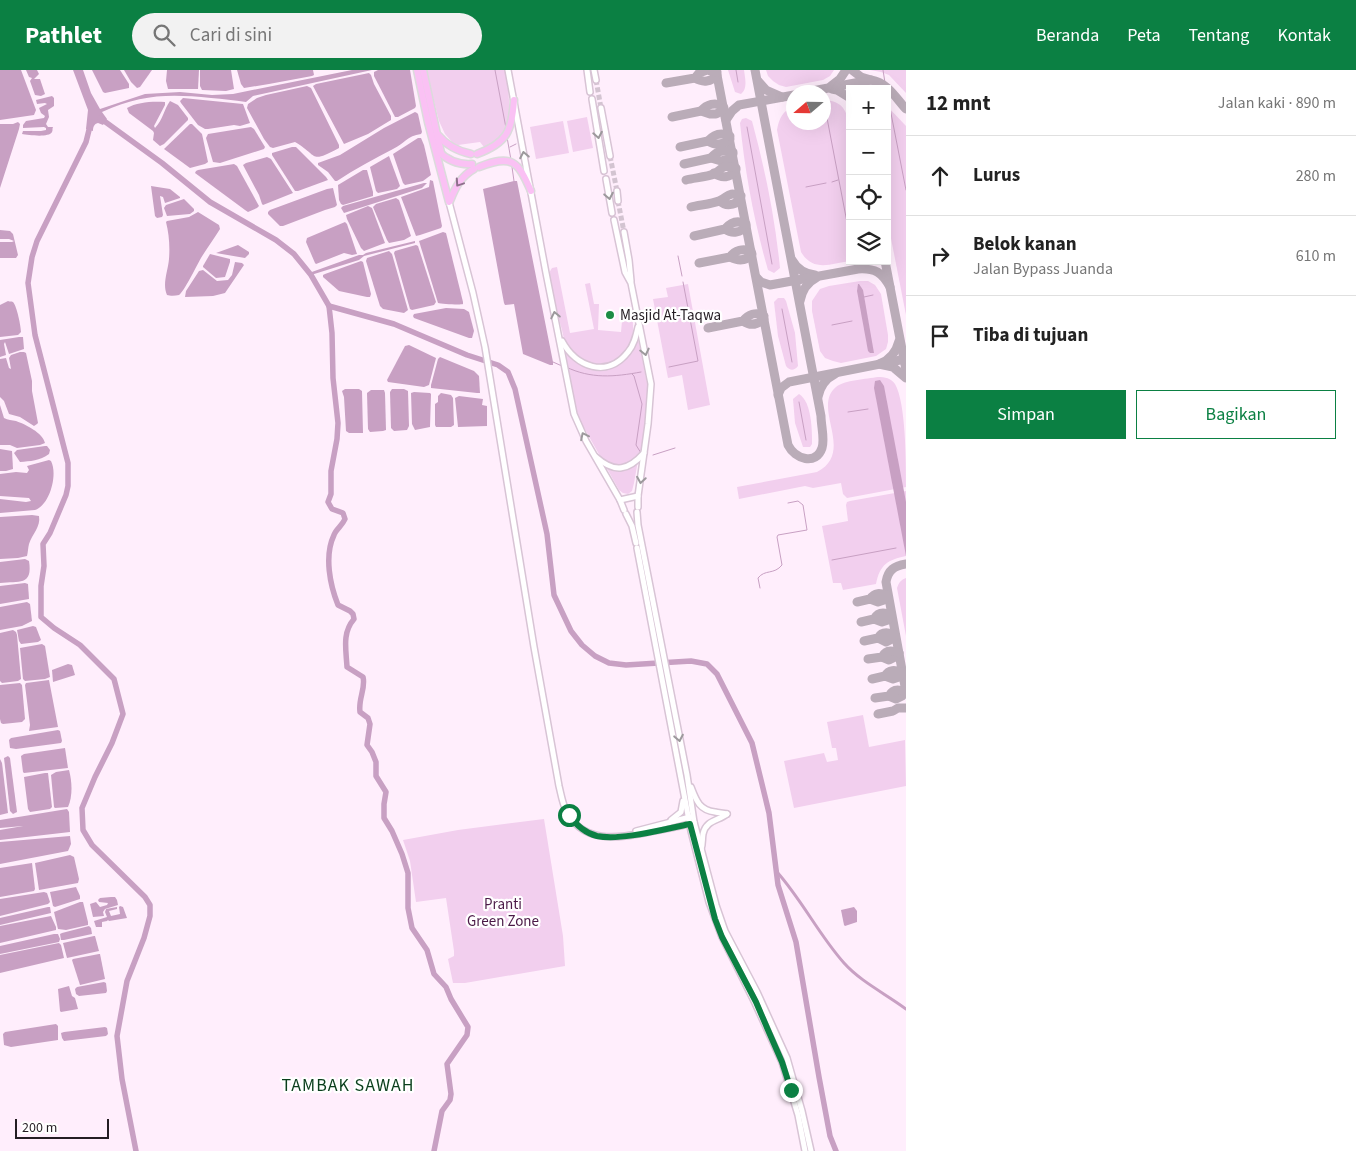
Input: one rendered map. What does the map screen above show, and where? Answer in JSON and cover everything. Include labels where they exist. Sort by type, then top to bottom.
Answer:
[{"type":"highway","points":[[417,70],[450,202]]},
{"type":"highway","points":[[423,70],[438,134],[444,167],[444,179]]},
{"type":"highway","points":[[438,134],[448,146],[456,150],[474,154],[489,149],[507,134],[513,115],[514,100]]},
{"type":"highway","points":[[436,148],[450,160],[462,164],[476,166],[503,160],[511,162],[524,175],[531,191]]},
{"type":"highway","points":[[450,202],[457,184],[476,166]]},
{"type":"street","points":[[508,70],[574,414],[625,512],[635,526],[664,673],[687,774],[695,800],[700,806],[711,812],[727,814],[708,824],[700,849]]},
{"type":"street","points":[[587,70],[590,92]]},
{"type":"street","points":[[594,70],[596,80]]},
{"type":"street","points":[[592,99],[604,171]]},
{"type":"street","points":[[601,108],[610,156]]},
{"type":"street","points":[[606,178],[612,213]]},
{"type":"street","points":[[617,191],[618,201]]},
{"type":"street","points":[[450,202],[476,302],[485,347],[534,647],[562,800],[574,822],[579,827],[596,836],[628,835],[691,820]]},
{"type":"street","points":[[614,220],[625,272],[631,283]]},
{"type":"street","points":[[624,232],[631,283],[651,384],[651,404],[635,526],[637,545],[660,653]]},
{"type":"street","points":[[560,336],[571,355],[578,361],[593,366],[610,366],[623,358],[629,351],[639,324]]},
{"type":"street","points":[[594,455],[606,464],[622,468],[633,464],[645,452]]},
{"type":"street","points":[[620,500],[638,496]]},
{"type":"street","points":[[664,673],[683,791],[715,919],[722,937],[756,1002],[782,1062],[802,1111],[811,1151]]},
{"type":"street","points":[[687,774],[691,820],[716,905],[725,931],[757,992],[786,1058],[805,1151]]},
{"type":"street","points":[[669,822],[681,812],[683,791]]},
{"type":"street","points":[[628,835],[669,822],[691,820]]},
{"type":"green space","points":[[426,70],[506,70],[510,119],[501,136],[494,143],[484,147],[480,142],[454,144],[445,134],[439,121]]},
{"type":"green space","points":[[728,70],[744,70],[745,86],[741,94],[735,92]]},
{"type":"green space","points":[[766,70],[834,70],[830,76],[823,80],[786,85],[786,87],[779,85],[768,76]]},
{"type":"green space","points":[[870,70],[906,70],[906,93],[889,75]]},
{"type":"green space","points":[[831,101],[842,107],[846,114],[846,262],[829,265],[817,264],[811,262],[801,252],[777,130],[782,116],[786,112],[786,130],[831,130]]},
{"type":"green space","points":[[891,110],[906,126],[906,315],[891,238]]},
{"type":"green space","points":[[587,117],[593,148],[573,152],[567,121]]},
{"type":"green space","points":[[746,118],[752,121],[772,212],[780,268],[774,273],[768,270],[758,234],[751,197],[740,123],[742,119]]},
{"type":"green space","points":[[563,121],[569,153],[536,159],[530,127]]},
{"type":"green space","points":[[557,267],[570,333],[594,329],[585,284],[590,283],[594,304],[599,304],[598,330],[621,332],[623,310],[630,310],[632,312],[632,341],[628,350],[621,357],[606,364],[590,364],[576,356],[566,345],[549,273],[552,268]]},
{"type":"green space","points":[[868,281],[875,285],[881,294],[888,335],[886,349],[876,356],[841,363],[825,358],[820,351],[812,311],[812,301],[820,289]]},
{"type":"green space","points":[[688,284],[710,405],[688,410],[682,375],[668,378],[653,299],[668,297],[666,288]]},
{"type":"green space","points":[[778,298],[784,298],[786,301],[795,333],[798,366],[794,370],[790,370],[786,366],[778,336],[774,302]]},
{"type":"green space","points":[[637,337],[649,401],[645,448],[639,455],[632,491],[628,494],[619,490],[582,424],[577,412],[564,351],[584,366],[595,369],[606,368],[626,358],[633,349]]},
{"type":"green space","points":[[878,377],[892,380],[899,393],[905,433],[906,487],[847,498],[843,494],[841,483],[813,488],[805,486],[739,499],[737,487],[817,472],[828,463],[833,453],[834,441],[829,418],[828,406],[830,396],[836,387],[844,383]]},
{"type":"green space","points":[[799,394],[807,403],[809,410],[812,432],[812,444],[810,447],[803,447],[795,423],[793,399]]},
{"type":"green space","points":[[906,491],[906,556],[894,559],[886,564],[880,572],[876,584],[843,590],[841,583],[833,583],[822,526],[848,521],[847,502]]},
{"type":"green space","points":[[906,578],[906,636],[897,588],[900,582]]},
{"type":"green space","points":[[863,715],[869,747],[905,740],[906,786],[794,808],[784,761],[824,753],[827,762],[838,760],[836,748],[832,748],[827,722]]},
{"type":"green space","name":"Pranti Green Zone","points":[[544,819],[563,936],[565,966],[465,983],[453,983],[448,959],[454,956],[454,951],[446,898],[416,902],[410,861],[403,840],[458,830]]},
{"type":"shaded area","points":[[0,70],[21,70],[36,110],[34,115],[0,120]]},
{"type":"shaded area","points":[[26,70],[37,70],[39,74],[34,79],[40,79],[45,94],[41,96],[35,95],[30,81],[32,78],[29,77]]},
{"type":"shaded area","points":[[73,70],[83,70],[91,93],[100,109],[145,94],[180,92],[212,95],[233,94],[352,70],[372,70],[253,96],[246,102],[182,96],[143,99],[102,112],[107,119],[103,125],[96,124],[93,131],[86,129],[88,110]]},
{"type":"shaded area","points":[[92,70],[120,70],[129,84],[129,88],[105,93]]},
{"type":"shaded area","points":[[124,70],[152,70],[140,87],[137,88]]},
{"type":"shaded area","points":[[167,70],[199,70],[198,89],[168,89],[166,81]]},
{"type":"shaded area","points":[[200,70],[231,70],[234,89],[226,91],[202,90],[200,86]]},
{"type":"shaded area","points":[[237,70],[313,70],[314,75],[244,88]]},
{"type":"shaded area","points":[[378,70],[410,70],[415,108],[395,117],[374,76],[374,72]]},
{"type":"shaded area","points":[[369,73],[391,116],[391,120],[368,134],[344,144],[313,86]]},
{"type":"shaded area","points":[[307,86],[311,88],[339,145],[339,148],[318,157],[295,142],[273,148],[270,147],[247,108],[248,104],[257,98]]},
{"type":"shaded area","points":[[52,96],[54,98],[54,106],[48,110],[49,117],[46,124],[48,127],[53,127],[52,132],[43,136],[22,134],[23,131],[46,130],[44,127],[23,128],[23,125],[26,121],[44,118],[45,116],[39,108],[47,104],[37,104],[36,100]]},
{"type":"shaded area","points":[[183,98],[243,104],[250,123],[240,126],[234,125],[205,129],[198,125],[181,103],[180,101]]},
{"type":"shaded area","points":[[170,101],[178,105],[188,120],[160,146],[153,140],[153,131],[129,113],[127,108],[145,102],[165,102],[154,126],[155,128]]},
{"type":"shaded area","points":[[415,112],[418,114],[421,134],[409,138],[397,147],[337,181],[318,165],[318,163],[340,155],[384,128]]},
{"type":"shaded area","points":[[18,122],[20,124],[19,129],[0,188],[0,124]]},
{"type":"shaded area","points":[[190,124],[202,134],[208,162],[190,168],[164,149]]},
{"type":"shaded area","points":[[251,127],[265,147],[264,149],[220,163],[213,162],[206,138],[208,134]]},
{"type":"shaded area","points":[[421,138],[424,145],[431,175],[423,181],[405,185],[393,154]]},
{"type":"shaded area","points":[[296,147],[328,180],[295,191],[272,155],[272,153]]},
{"type":"shaded area","points":[[389,156],[400,186],[397,189],[378,193],[370,167]]},
{"type":"shaded area","points":[[267,157],[271,159],[293,193],[263,205],[243,165]]},
{"type":"shaded area","points":[[234,164],[237,166],[259,206],[248,212],[195,173],[198,170]]},
{"type":"shaded area","points":[[363,170],[367,170],[373,196],[341,204],[338,185]]},
{"type":"shaded area","points":[[430,180],[433,181],[442,226],[441,228],[416,236],[401,197],[429,187]]},
{"type":"shaded area","points":[[517,181],[553,365],[523,354],[514,304],[505,305],[504,303],[483,189]]},
{"type":"shaded area","points":[[427,183],[422,188],[344,213],[341,208],[343,206]]},
{"type":"shaded area","points":[[151,186],[170,189],[180,197],[165,203],[163,197],[160,196],[162,217],[157,218],[155,216]]},
{"type":"shaded area","points":[[333,188],[337,205],[335,207],[283,226],[280,226],[268,214],[270,210]]},
{"type":"shaded area","points":[[396,198],[399,200],[411,236],[404,240],[389,243],[373,207],[376,204]]},
{"type":"shaded area","points":[[184,199],[194,211],[190,214],[167,216],[164,208],[166,205]]},
{"type":"shaded area","points":[[368,206],[372,208],[385,243],[364,251],[346,215]]},
{"type":"shaded area","points":[[198,212],[219,225],[220,229],[181,293],[179,295],[167,295],[165,282],[169,236],[166,222],[189,217]]},
{"type":"shaded area","points":[[345,222],[357,254],[344,253],[316,264],[306,242],[307,238]]},
{"type":"shaded area","points":[[0,230],[10,231],[13,234],[18,255],[16,258],[0,258],[0,242],[14,241],[0,239]]},
{"type":"shaded area","points":[[443,232],[446,233],[463,304],[438,303],[419,241]]},
{"type":"shaded area","points":[[415,241],[415,243],[364,256],[359,260],[311,275],[309,273],[359,255]]},
{"type":"shaded area","points":[[238,245],[249,252],[245,258],[216,253]]},
{"type":"shaded area","points":[[418,246],[436,302],[434,305],[412,310],[410,309],[394,253],[395,251]]},
{"type":"shaded area","points":[[389,251],[392,254],[408,310],[404,313],[383,309],[380,306],[366,261],[367,258]]},
{"type":"shaded area","points":[[210,254],[230,259],[225,277],[216,278],[203,267]]},
{"type":"shaded area","points":[[361,261],[363,262],[371,294],[370,297],[339,291],[323,277],[325,274]]},
{"type":"shaded area","points":[[235,262],[244,265],[225,293],[213,296],[185,297],[186,291],[199,271],[203,270],[217,281],[228,280],[232,275]]},
{"type":"shaded area","points":[[858,284],[863,290],[874,353],[868,351],[857,291]]},
{"type":"shaded area","points":[[8,301],[13,302],[16,308],[21,332],[18,335],[0,337],[0,305]]},
{"type":"shaded area","points":[[446,308],[464,309],[469,312],[474,331],[472,338],[414,318],[413,316],[414,314]]},
{"type":"shaded area","points":[[23,337],[24,349],[9,354],[5,342],[6,355],[0,357],[0,340]]},
{"type":"shaded area","points":[[409,345],[436,358],[429,385],[424,387],[388,382],[387,380],[405,346]]},
{"type":"shaded area","points":[[20,352],[26,353],[32,381],[38,423],[34,426],[20,417],[9,414],[4,401],[0,397],[0,359],[6,358],[11,369],[9,358],[11,355]]},
{"type":"shaded area","points":[[440,357],[474,371],[479,376],[480,393],[431,388]]},
{"type":"shaded area","points":[[880,380],[884,386],[906,502],[906,556],[874,388],[875,381]]},
{"type":"shaded area","points":[[345,389],[359,389],[362,391],[363,433],[349,433],[346,431],[342,391]]},
{"type":"shaded area","points":[[392,389],[408,391],[409,426],[407,430],[394,431],[391,428],[390,392]]},
{"type":"shaded area","points":[[371,390],[384,390],[385,393],[386,430],[383,431],[370,432],[368,429],[367,393]]},
{"type":"shaded area","points":[[411,393],[431,394],[430,427],[415,430],[412,424]]},
{"type":"shaded area","points":[[441,393],[451,395],[453,398],[454,425],[451,427],[436,427],[435,425],[435,404],[438,402],[438,396]]},
{"type":"shaded area","points":[[459,396],[483,399],[482,405],[487,406],[487,426],[458,427],[455,398]]},
{"type":"shaded area","points":[[0,405],[4,418],[20,422],[33,429],[44,439],[45,443],[17,448],[10,445],[0,445]]},
{"type":"shaded area","points":[[47,446],[50,450],[49,454],[35,460],[20,462],[14,453],[17,450]]},
{"type":"shaded area","points":[[0,449],[12,451],[13,469],[0,471]]},
{"type":"shaded area","points":[[51,461],[54,473],[51,488],[45,502],[35,510],[0,513],[0,499],[31,501],[29,498],[0,496],[0,474],[27,473],[29,470],[27,466]]},
{"type":"shaded area","points":[[39,516],[39,520],[38,527],[30,540],[27,556],[0,559],[0,517]]},
{"type":"shaded area","points":[[25,559],[29,561],[30,569],[27,578],[19,582],[0,583],[0,562]]},
{"type":"shaded area","points":[[28,584],[29,599],[0,604],[0,586]]},
{"type":"shaded area","points":[[27,602],[30,604],[32,621],[22,626],[0,630],[0,607]]},
{"type":"shaded area","points":[[36,627],[41,640],[21,644],[17,630]]},
{"type":"shaded area","points":[[13,630],[17,635],[21,679],[2,683],[0,681],[0,633]]},
{"type":"shaded area","points":[[42,644],[45,646],[50,677],[25,681],[23,679],[20,648]]},
{"type":"shaded area","points":[[68,664],[72,665],[75,675],[53,682],[52,670]]},
{"type":"shaded area","points":[[49,680],[58,727],[29,731],[30,725],[25,685],[26,683]]},
{"type":"shaded area","points":[[20,683],[22,685],[25,719],[22,722],[3,724],[0,719],[0,685]]},
{"type":"shaded area","points":[[60,731],[61,743],[16,749],[10,748],[9,740],[11,738]]},
{"type":"shaded area","points":[[65,748],[68,768],[23,772],[21,756],[24,754]]},
{"type":"shaded area","points":[[8,756],[10,758],[17,812],[13,814],[10,811],[4,758]]},
{"type":"shaded area","points":[[0,759],[8,813],[0,815]]},
{"type":"shaded area","points":[[69,770],[72,788],[70,803],[68,807],[55,808],[51,775],[56,772]]},
{"type":"shaded area","points":[[48,773],[52,807],[50,809],[30,812],[24,777]]},
{"type":"shaded area","points":[[67,809],[69,812],[70,832],[0,840],[0,830],[23,826],[0,828],[0,820]]},
{"type":"shaded area","points":[[70,836],[71,844],[68,851],[0,864],[0,842]]},
{"type":"shaded area","points":[[70,855],[74,857],[79,879],[78,883],[39,890],[35,863]]},
{"type":"shaded area","points":[[32,863],[34,891],[0,897],[0,868]]},
{"type":"shaded area","points":[[76,887],[80,899],[53,906],[50,892]]},
{"type":"shaded area","points":[[47,893],[50,902],[48,904],[0,916],[0,899]]},
{"type":"shaded area","points":[[115,897],[118,905],[105,909],[103,912],[104,916],[93,917],[90,904],[96,902],[100,907],[108,903],[99,902],[100,898]]},
{"type":"shaded area","points":[[83,902],[88,925],[66,930],[58,929],[54,912]]},
{"type":"shaded area","points":[[120,906],[123,907],[127,918],[108,920],[102,922],[102,927],[96,927],[94,921],[107,917],[106,909],[117,907],[117,909],[109,911],[111,916],[120,914]]},
{"type":"shaded area","points":[[50,907],[51,913],[0,925],[0,918]]},
{"type":"shaded area","points":[[854,907],[857,911],[857,922],[845,926],[841,910]]},
{"type":"shaded area","points":[[51,916],[56,930],[0,943],[0,926]]},
{"type":"shaded area","points":[[89,926],[92,934],[61,940],[60,934],[62,933]]},
{"type":"shaded area","points":[[58,934],[59,942],[0,954],[0,946]]},
{"type":"shaded area","points":[[95,936],[99,951],[67,958],[63,943]]},
{"type":"shaded area","points":[[59,943],[64,958],[0,973],[0,955]]},
{"type":"shaded area","points":[[100,954],[105,979],[80,985],[72,960]]},
{"type":"shaded area","points":[[106,983],[106,993],[79,996],[76,994],[75,989],[77,987]]},
{"type":"shaded area","points":[[69,986],[78,1009],[61,1012],[58,989]]},
{"type":"shaded area","points":[[56,1024],[58,1026],[58,1040],[11,1047],[4,1045],[3,1034],[5,1032]]},
{"type":"shaded area","points":[[105,1027],[108,1034],[106,1036],[64,1041],[61,1033],[64,1032]]},
{"type":"waterway","points":[[495,70],[506,128]]},
{"type":"waterway","points":[[736,70],[738,82]]},
{"type":"waterway","points":[[883,70],[885,85]]},
{"type":"waterway","points":[[891,113],[906,190]]},
{"type":"waterway","points":[[100,118],[162,163],[210,202],[276,240],[294,254],[311,275],[329,306],[333,378],[338,423],[331,471],[331,494],[328,502],[332,509],[343,513],[345,519],[336,531],[331,543],[329,570],[338,605],[350,611],[354,619],[346,636],[347,667],[363,677],[364,681],[360,712],[368,718],[370,724],[367,745],[376,762],[376,776],[386,792],[384,818],[392,831],[408,873],[408,908],[412,928],[427,950],[434,974],[446,987],[468,1027],[467,1035],[447,1064],[451,1094],[450,1100],[442,1111],[434,1151]]},
{"type":"waterway","points":[[91,122],[86,142],[37,241],[32,257],[28,283],[35,335],[68,463],[66,495],[50,533],[43,544],[44,566],[41,586],[41,617],[80,645],[114,679],[123,714],[112,743],[82,808],[83,830],[92,845],[145,897],[150,905],[150,916],[144,938],[127,981],[117,1036],[122,1079],[136,1151]]},
{"type":"waterway","points":[[747,127],[772,264]]},
{"type":"waterway","points":[[829,130],[847,220]]},
{"type":"waterway","points":[[507,137],[511,160]]},
{"type":"waterway","points":[[510,147],[516,144]]},
{"type":"waterway","points":[[512,167],[514,181]]},
{"type":"waterway","points":[[832,182],[838,180]]},
{"type":"waterway","points":[[806,187],[826,183]]},
{"type":"waterway","points":[[678,256],[682,276]]},
{"type":"waterway","points":[[669,367],[698,361],[683,282]]},
{"type":"waterway","points":[[864,297],[873,295]]},
{"type":"waterway","points":[[329,306],[394,324],[467,355],[498,365],[508,372],[515,389],[547,534],[554,595],[571,631],[582,645],[595,656],[609,663],[626,665],[691,661],[707,664],[717,674],[752,743],[769,813],[778,885],[796,942],[830,1136],[836,1151]]},
{"type":"waterway","points":[[782,309],[792,362]]},
{"type":"waterway","points":[[832,325],[852,321]]},
{"type":"waterway","points":[[553,362],[562,366]]},
{"type":"waterway","points":[[566,367],[584,374],[603,376],[641,372]]},
{"type":"waterway","points":[[632,374],[642,404],[636,445],[641,453]]},
{"type":"waterway","points":[[799,402],[806,440]]},
{"type":"waterway","points":[[848,412],[868,409]]},
{"type":"waterway","points":[[653,455],[675,448]]},
{"type":"waterway","points":[[760,588],[758,578],[761,575],[776,570],[782,565],[778,535],[807,530],[803,505],[798,501],[788,503]]},
{"type":"waterway","points":[[832,560],[896,548]]},
{"type":"waterway","points":[[777,872],[844,963],[866,982],[906,1009]]},
{"type":"taxiway","points":[[666,83],[695,78],[699,73],[707,70],[717,72]]},
{"type":"taxiway","points":[[716,70],[788,445],[795,454],[810,459],[819,454],[822,448],[821,416],[755,70]]},
{"type":"taxiway","points":[[831,86],[840,79],[846,70]]},
{"type":"taxiway","points":[[852,70],[861,77],[871,80]]},
{"type":"taxiway","points":[[695,78],[707,81],[717,75]]},
{"type":"taxiway","points":[[831,88],[871,80],[887,87],[906,109]]},
{"type":"taxiway","points":[[758,81],[766,90],[782,97]]},
{"type":"taxiway","points":[[832,89],[846,96]]},
{"type":"taxiway","points":[[726,120],[739,105],[786,96]]},
{"type":"taxiway","points":[[701,111],[711,104],[723,106]]},
{"type":"taxiway","points":[[672,117],[701,111],[716,114],[724,108]]},
{"type":"taxiway","points":[[680,147],[708,141],[718,134],[730,136]]},
{"type":"taxiway","points":[[708,141],[719,144],[725,143],[730,139]]},
{"type":"taxiway","points":[[711,158],[721,151],[733,152]]},
{"type":"taxiway","points":[[684,164],[711,158],[721,161],[728,159],[733,154]]},
{"type":"taxiway","points":[[686,180],[714,174],[723,167],[736,168]]},
{"type":"taxiway","points":[[714,173],[726,177],[736,170]]},
{"type":"taxiway","points":[[691,207],[716,202],[731,194],[741,196],[740,200],[733,204],[727,205],[720,201]]},
{"type":"taxiway","points":[[694,236],[725,229],[735,222],[746,224]]},
{"type":"taxiway","points":[[725,229],[736,232],[746,226]]},
{"type":"taxiway","points":[[699,263],[730,257],[739,250],[751,251]]},
{"type":"taxiway","points":[[730,257],[742,260],[752,254]]},
{"type":"taxiway","points":[[792,260],[796,266],[808,274],[815,275]]},
{"type":"taxiway","points":[[886,265],[906,370]]},
{"type":"taxiway","points":[[757,278],[761,282],[770,285],[864,269],[873,270],[881,274],[890,287]]},
{"type":"taxiway","points":[[800,301],[805,288],[816,278]]},
{"type":"taxiway","points":[[708,328],[743,321],[752,314],[764,316]]},
{"type":"taxiway","points":[[743,321],[748,324],[754,324],[764,319]]},
{"type":"taxiway","points":[[899,341],[892,356],[879,364],[893,367],[906,378]]},
{"type":"taxiway","points":[[778,395],[781,388],[789,382],[906,359]]},
{"type":"taxiway","points":[[818,397],[824,383],[835,374]]},
{"type":"taxiway","points":[[906,564],[892,569],[888,574],[886,582],[906,692]]},
{"type":"taxiway","points":[[857,602],[870,599],[878,594],[887,595],[884,600],[878,602],[870,599]]},
{"type":"taxiway","points":[[861,622],[874,619],[881,613],[891,615],[888,620],[882,622],[874,619]]},
{"type":"taxiway","points":[[864,641],[878,638],[881,634],[885,633],[895,635],[886,642],[878,638]]},
{"type":"taxiway","points":[[868,659],[882,657],[889,651],[899,653]]},
{"type":"taxiway","points":[[882,657],[889,660],[899,653]]},
{"type":"taxiway","points":[[872,679],[885,676],[888,672],[892,671],[902,672],[899,677],[893,679],[885,676]]},
{"type":"taxiway","points":[[875,698],[889,696],[896,690],[906,692]]},
{"type":"taxiway","points":[[889,696],[896,699],[906,692]]},
{"type":"taxiway","points":[[878,714],[898,708],[906,708]]},
{"type":"tunnel","points":[[596,80],[601,108]]},
{"type":"tunnel","points":[[610,156],[617,191]]},
{"type":"tunnel","points":[[618,201],[624,232]]},
{"type":"place","name":"Masjid At-Taqwa","points":[[610,315]]},
{"type":"district","name":"TAMBAK SAWAH","points":[[348,1085]]},
{"type":"route","points":[[569,815],[579,827],[596,836],[607,837],[637,834],[690,824],[715,919],[722,937],[756,1002],[782,1062],[791,1090]]}]
